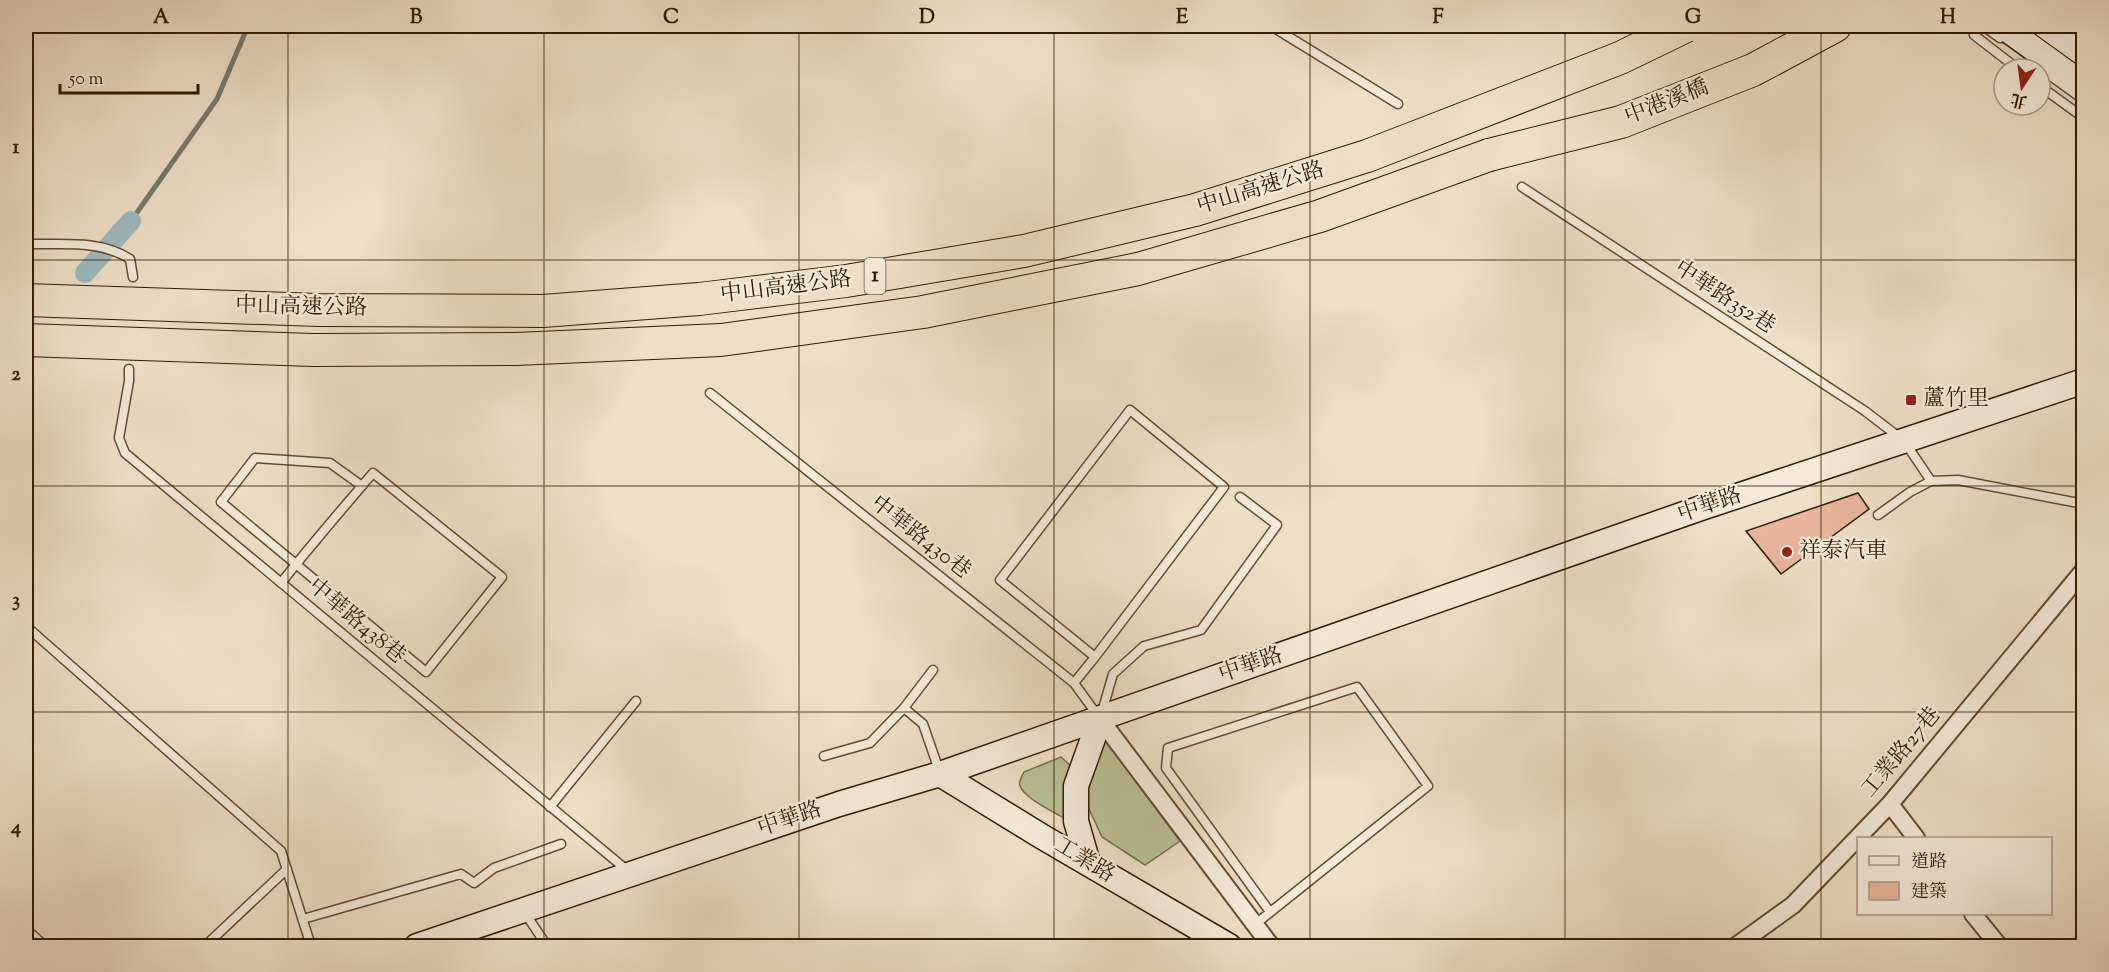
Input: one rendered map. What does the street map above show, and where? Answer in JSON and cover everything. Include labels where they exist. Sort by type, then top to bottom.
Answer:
[{"type":"highway","name":"中山高速公路","points":[[26,300],[318,310],[543,311],[699,299],[846,281],[1024,251],[1195,210],[1367,156],[1620,58],[1686,26]]},
{"type":"highway","name":"中港溪橋","points":[[1489,155],[1620,122],[1753,70],[1835,26]]},
{"type":"highway","name":"中山高速公路","points":[[26,340],[313,350],[516,349],[721,340],[924,312],[1138,269],[1320,216],[1489,155]]},
{"type":"street","points":[[2044,26],[2084,54]]},
{"type":"street","points":[[2006,36],[2084,86]]},
{"type":"street","name":"中華路","points":[[417,946],[839,804],[940,774],[1704,507],[2084,381]]},
{"type":"street","name":"工業路27巷","points":[[1858,837],[1890,804],[2084,570]]},
{"type":"street","points":[[1088,863],[1076,821],[1076,786],[1100,719]]},
{"type":"street","points":[[1100,719],[1271,946]]},
{"type":"street","name":"工業路","points":[[940,774],[1229,946]]},
{"type":"street","points":[[1890,804],[1915,837]]},
{"type":"street","name":"工業路27巷","points":[[1736,946],[1793,905],[1857,838]]},
{"type":"street","points":[[1974,915],[1999,946]]},
{"type":"lane","points":[[1271,26],[1398,104]]},
{"type":"lane","points":[[1973,26],[1974,35],[2002,57]]},
{"type":"lane","points":[[1983,26],[2006,36]]},
{"type":"lane","points":[[2074,26],[2084,32]]},
{"type":"lane","points":[[2052,76],[2084,100]]},
{"type":"lane","points":[[2052,95],[2084,118]]},
{"type":"lane","name":"中華路352巷","points":[[1522,187],[1865,411],[1904,441],[1931,481]]},
{"type":"lane","points":[[26,244],[90,245],[118,251],[130,259],[133,277]]},
{"type":"lane","name":"中華路438巷","points":[[129,369],[119,438],[125,453],[631,874]]},
{"type":"lane","name":"中華路430巷","points":[[710,393],[1074,683],[1100,719]]},
{"type":"lane","points":[[1074,683],[1095,657],[1224,487],[1130,410],[1000,580],[1095,657]]},
{"type":"lane","points":[[281,583],[296,564],[362,486],[373,473],[502,577],[426,672],[296,564],[221,502],[255,458],[330,463],[362,486]]},
{"type":"lane","points":[[1878,515],[1910,492],[1931,481],[1958,480],[2084,504]]},
{"type":"lane","points":[[1100,719],[1113,674],[1144,646],[1201,630],[1277,525],[1240,497]]},
{"type":"lane","points":[[26,626],[281,851],[311,946]]},
{"type":"lane","points":[[824,756],[870,743],[904,708],[933,670]]},
{"type":"lane","points":[[1254,924],[1270,912],[1428,786],[1357,687],[1168,748],[1166,768],[1270,912]]},
{"type":"lane","points":[[550,807],[636,701]]},
{"type":"lane","points":[[904,708],[923,724],[940,774]]},
{"type":"lane","points":[[303,919],[461,874],[474,883],[494,868],[561,844]]},
{"type":"lane","points":[[205,946],[287,869]]},
{"type":"lane","points":[[523,910],[547,946]]},
{"type":"lane","points":[[26,929],[45,946]]},
{"type":"green space","points":[[1105,740],[1180,841],[1145,865],[1102,837],[1085,800],[1088,772]]},
{"type":"green space","points":[[1061,757],[1072,767],[1064,818],[1033,800],[1023,791],[1020,784],[1024,772]]},
{"type":"building","name":"祥泰汽車","points":[[1858,493],[1869,509],[1781,574],[1746,531]]},
{"type":"waterway","points":[[131,221],[217,99],[248,26]]},
{"type":"waterway","points":[[85,273],[131,221]]},
{"type":"place","name":"蘆竹里","points":[[1911,400]]},
{"type":"place","name":"祥泰汽車","points":[[1787,552]]}]
